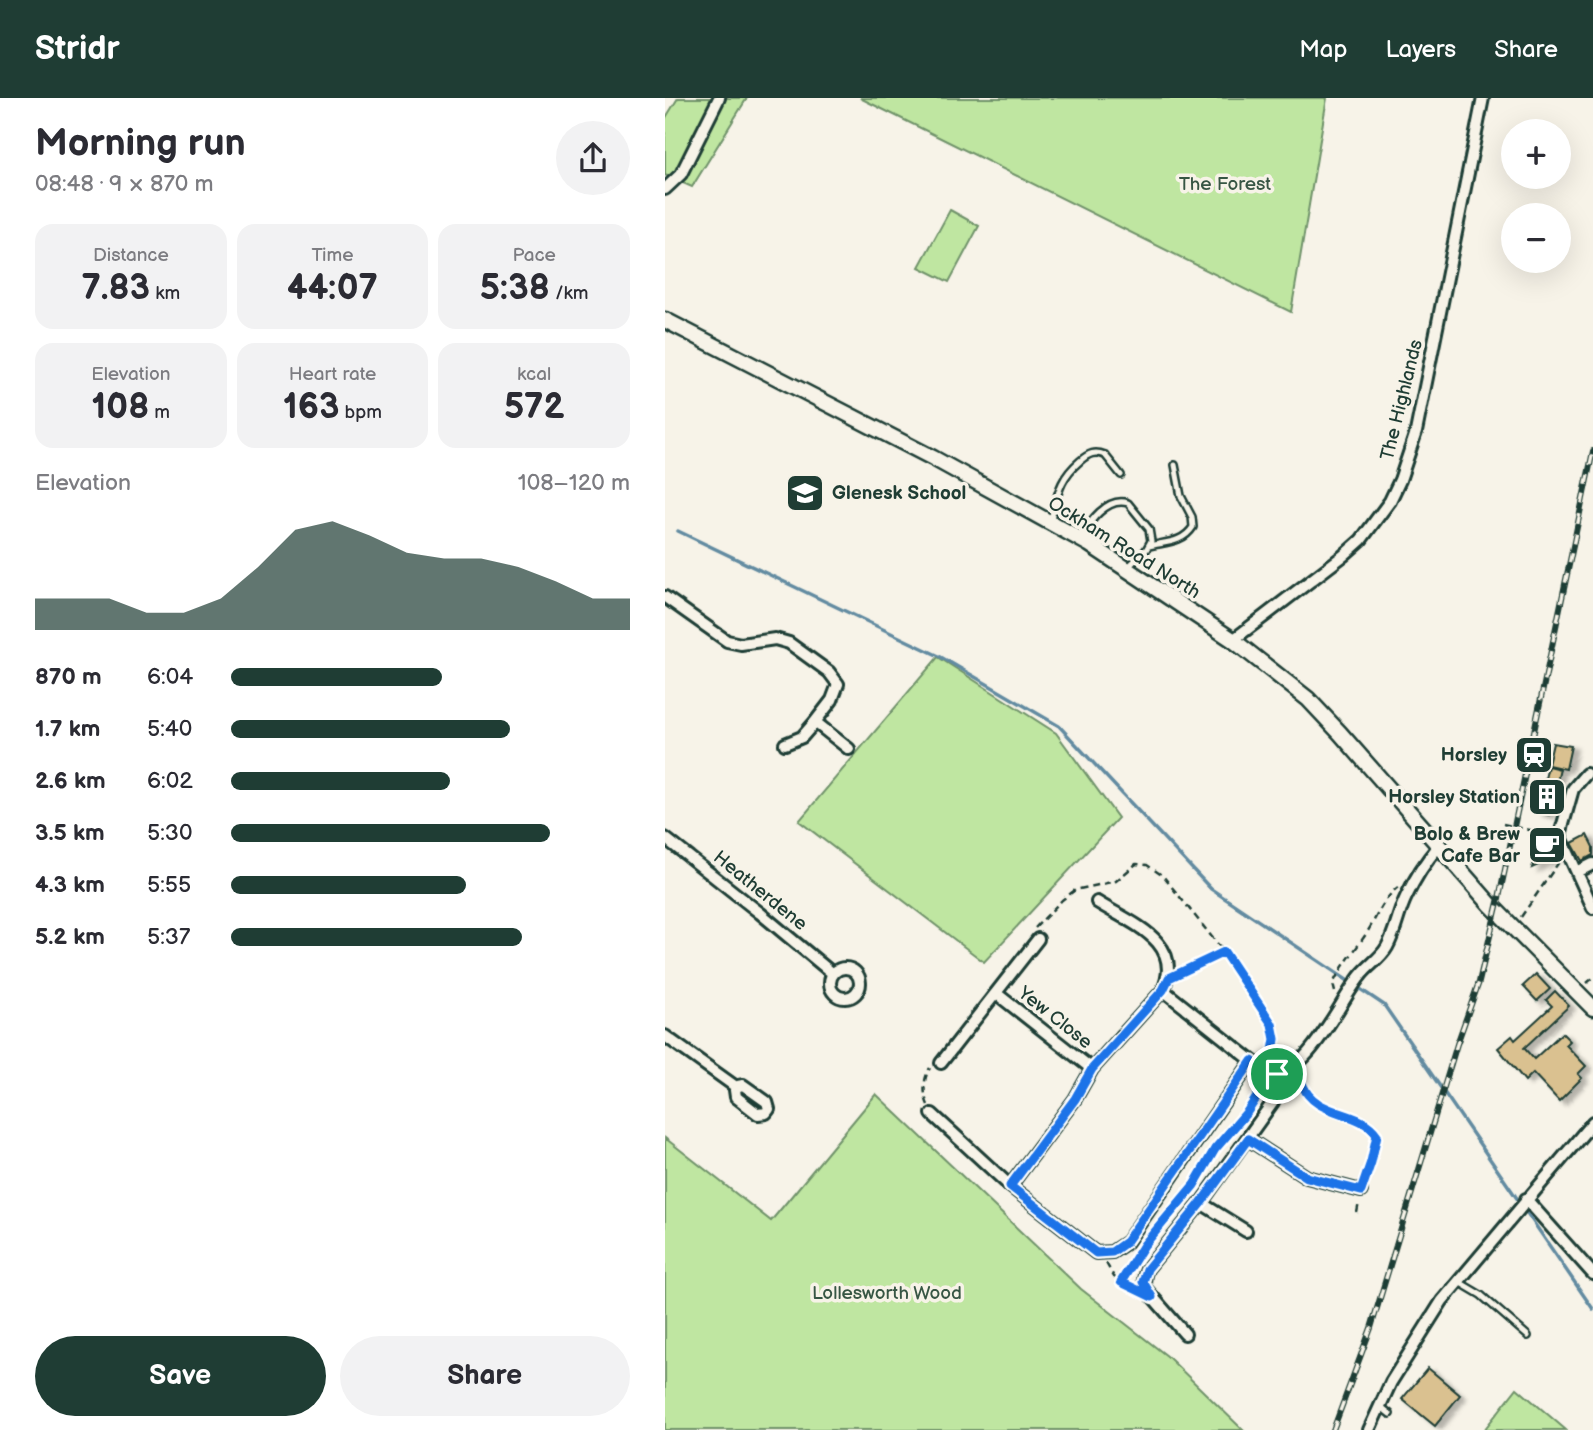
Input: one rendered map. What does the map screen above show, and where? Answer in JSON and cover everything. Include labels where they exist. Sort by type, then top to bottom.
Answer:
[{"type":"main road","name":"Ockham Road North","points":[[665,320],[933,458],[1079,538],[1233,640],[1308,699],[1341,733],[1490,904],[1593,1008]]},
{"type":"street","points":[[665,190],[681,174],[719,98]]},
{"type":"street","name":"The Highlands","points":[[1233,640],[1361,540],[1376,522],[1400,480],[1416,432],[1483,98]]},
{"type":"street","points":[[665,597],[727,642],[741,644],[782,640],[829,672],[838,684],[837,692],[802,737],[785,744]]},
{"type":"street","points":[[815,722],[849,749]]},
{"type":"street","points":[[1586,774],[1573,789],[1560,835],[1593,908]]},
{"type":"street","name":"Heatherdene","points":[[665,838],[760,912],[832,973]]},
{"type":"street","points":[[1273,1074],[1306,1056],[1359,978],[1385,951],[1405,898],[1422,867],[1438,847]]},
{"type":"street","points":[[1577,872],[1593,863]]},
{"type":"street","points":[[1010,1186],[1075,1099],[1092,1069],[1163,990],[1169,978],[1168,959],[1155,938],[1097,902]]},
{"type":"street","name":"Yew Close","points":[[941,1063],[1038,939]]},
{"type":"street","points":[[1163,990],[1255,1064],[1273,1074],[1278,1090],[1248,1139],[1201,1203],[1147,1269],[1143,1282],[1152,1297],[1185,1334]]},
{"type":"street","name":"Yew Close","points":[[997,994],[1092,1069]]},
{"type":"street","points":[[665,1036],[736,1087]]},
{"type":"street","points":[[932,1114],[1010,1186],[1096,1253],[1112,1252],[1126,1242],[1255,1064]]},
{"type":"street","points":[[1372,1429],[1391,1382],[1442,1301],[1526,1199],[1591,1130]]},
{"type":"street","points":[[1248,1139],[1307,1177],[1361,1191]]},
{"type":"street","points":[[1526,1199],[1593,1274]]},
{"type":"street","points":[[1201,1203],[1246,1231]]},
{"type":"lane","points":[[1050,522],[1066,473],[1086,456],[1093,452],[1105,455],[1121,475]]},
{"type":"lane","points":[[1149,546],[1176,541],[1193,527],[1192,517],[1181,496],[1175,465]]},
{"type":"lane","points":[[1079,538],[1097,513],[1123,501],[1128,503],[1149,529],[1151,537],[1149,546],[1127,569]]},
{"type":"lane","points":[[1459,1281],[1481,1294],[1528,1336]]},
{"type":"lane","points":[[1380,1406],[1390,1414]]},
{"type":"path","points":[[1503,824],[1560,835]]},
{"type":"path","points":[[1513,928],[1567,852]]},
{"type":"path","points":[[1048,915],[1075,890],[1116,881],[1136,864],[1147,865],[1163,876],[1224,952],[1272,1024],[1275,1039],[1272,1057],[1255,1064]]},
{"type":"path","points":[[1334,982],[1364,937],[1378,909],[1402,883]]},
{"type":"path","points":[[1169,978],[1224,952]]},
{"type":"path","points":[[1121,1282],[1144,1245],[1194,1185],[1215,1149],[1247,1112],[1273,1074],[1301,1079],[1306,1094],[1318,1103],[1367,1122],[1377,1135],[1357,1213]]},
{"type":"path","points":[[1102,1253],[1107,1268],[1114,1277],[1152,1297]]},
{"type":"green space","points":[[678,98],[747,98],[692,187],[665,175],[665,119]]},
{"type":"green space","name":"The Forest","points":[[860,98],[1327,98],[1291,312]]},
{"type":"green space","points":[[950,210],[979,226],[949,282],[919,267]]},
{"type":"green space","points":[[938,657],[1056,733],[1118,818],[984,962],[799,821]]},
{"type":"green space","name":"Lollesworth Wood","points":[[876,1094],[1081,1289],[1167,1356],[1243,1430],[665,1430],[665,1138],[771,1221]]},
{"type":"green space","points":[[1517,1388],[1566,1430],[1484,1430]]},
{"type":"building","points":[[1553,743],[1571,746],[1566,769],[1548,765]]},
{"type":"building","name":"Horsley Station","points":[[1548,766],[1560,769],[1549,815],[1537,812]]},
{"type":"building","points":[[1587,835],[1593,847],[1593,855],[1582,861],[1572,843]]},
{"type":"building","points":[[1542,838],[1556,857],[1532,868]]},
{"type":"building","points":[[1536,974],[1550,989],[1537,1001],[1523,986]]},
{"type":"building","points":[[1555,991],[1569,1006],[1524,1048],[1534,1059],[1562,1033],[1570,1041],[1566,1045],[1586,1066],[1578,1074],[1582,1078],[1559,1101],[1533,1073],[1525,1081],[1498,1048],[1512,1036],[1515,1040],[1552,1006],[1546,1000]]},
{"type":"building","points":[[1428,1368],[1460,1395],[1435,1426],[1402,1399]]},
{"type":"waterway","points":[[678,531],[939,656],[1059,726],[1211,889],[1384,1005],[1593,1309]]},
{"type":"railway","points":[[1333,1430],[1371,1328],[1457,1044],[1479,982],[1593,451]]},
{"type":"place","name":"Glenesk School","points":[[805,493]]},
{"type":"place","name":"Horsley","points":[[1534,755]]},
{"type":"place","name":"Horsley Station","points":[[1547,797]]},
{"type":"place","name":"Bolo & Brew Cafe Bar","points":[[1547,845]]},
{"type":"route","points":[[1277,1074],[1269,1074],[1258,1066],[1252,1061],[1126,1242],[1112,1252],[1096,1253],[1010,1186],[1075,1099],[1092,1069],[1163,990],[1169,978],[1224,952],[1272,1024],[1275,1039],[1272,1057],[1258,1066],[1269,1074],[1247,1112],[1215,1149],[1194,1185],[1144,1245],[1121,1282],[1152,1297],[1143,1282],[1147,1269],[1201,1203],[1248,1139],[1307,1177],[1361,1191],[1377,1135],[1367,1122],[1318,1103],[1306,1094],[1301,1079],[1277,1074]]}]
